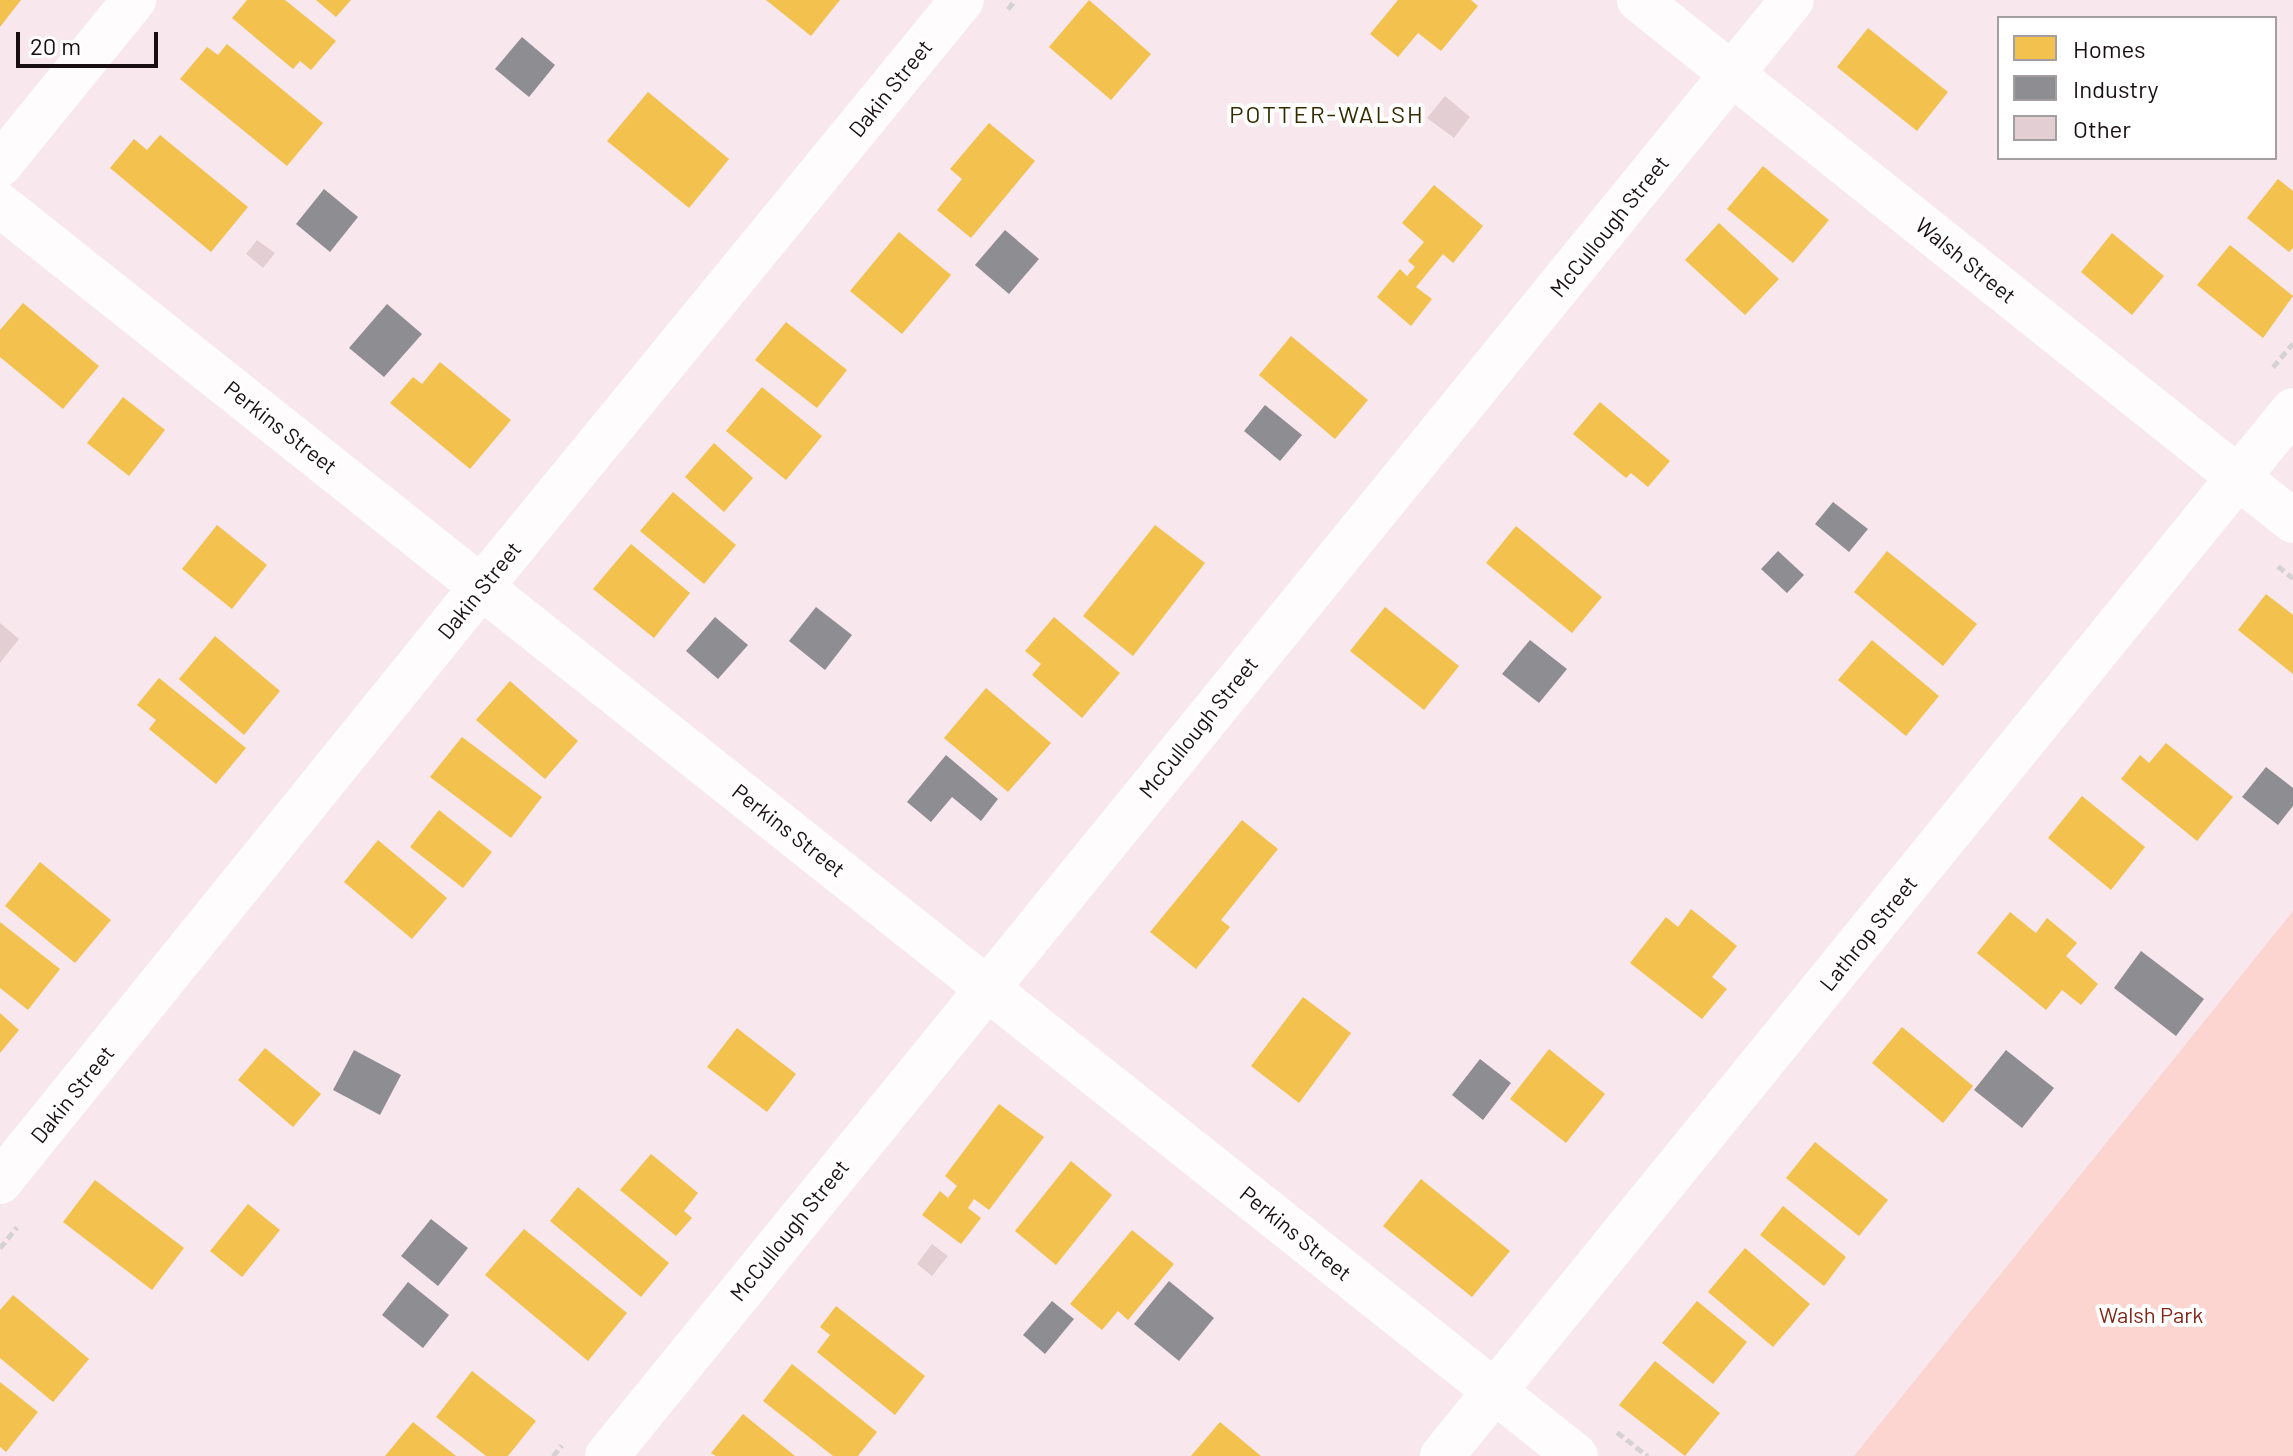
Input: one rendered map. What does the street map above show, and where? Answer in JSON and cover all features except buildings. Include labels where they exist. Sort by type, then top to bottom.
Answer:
[{"type":"street","points":[[0,165],[134,0]]},
{"type":"street","name":"Dakin Street","points":[[0,1182],[962,0]]},
{"type":"street","name":"Walsh Street","points":[[1639,0],[2293,521]]},
{"type":"street","name":"McCullough Street","points":[[607,1456],[1792,0]]},
{"type":"street","name":"Perkins Street","points":[[0,205],[1576,1456]]},
{"type":"street","name":"Lathrop Street","points":[[1442,1456],[2293,410]]},
{"type":"green space","name":"Walsh Park","points":[[2293,911],[2293,1456],[1854,1456]]},
{"type":"district","name":"POTTER-WALSH","points":[[1327,114]]}]
